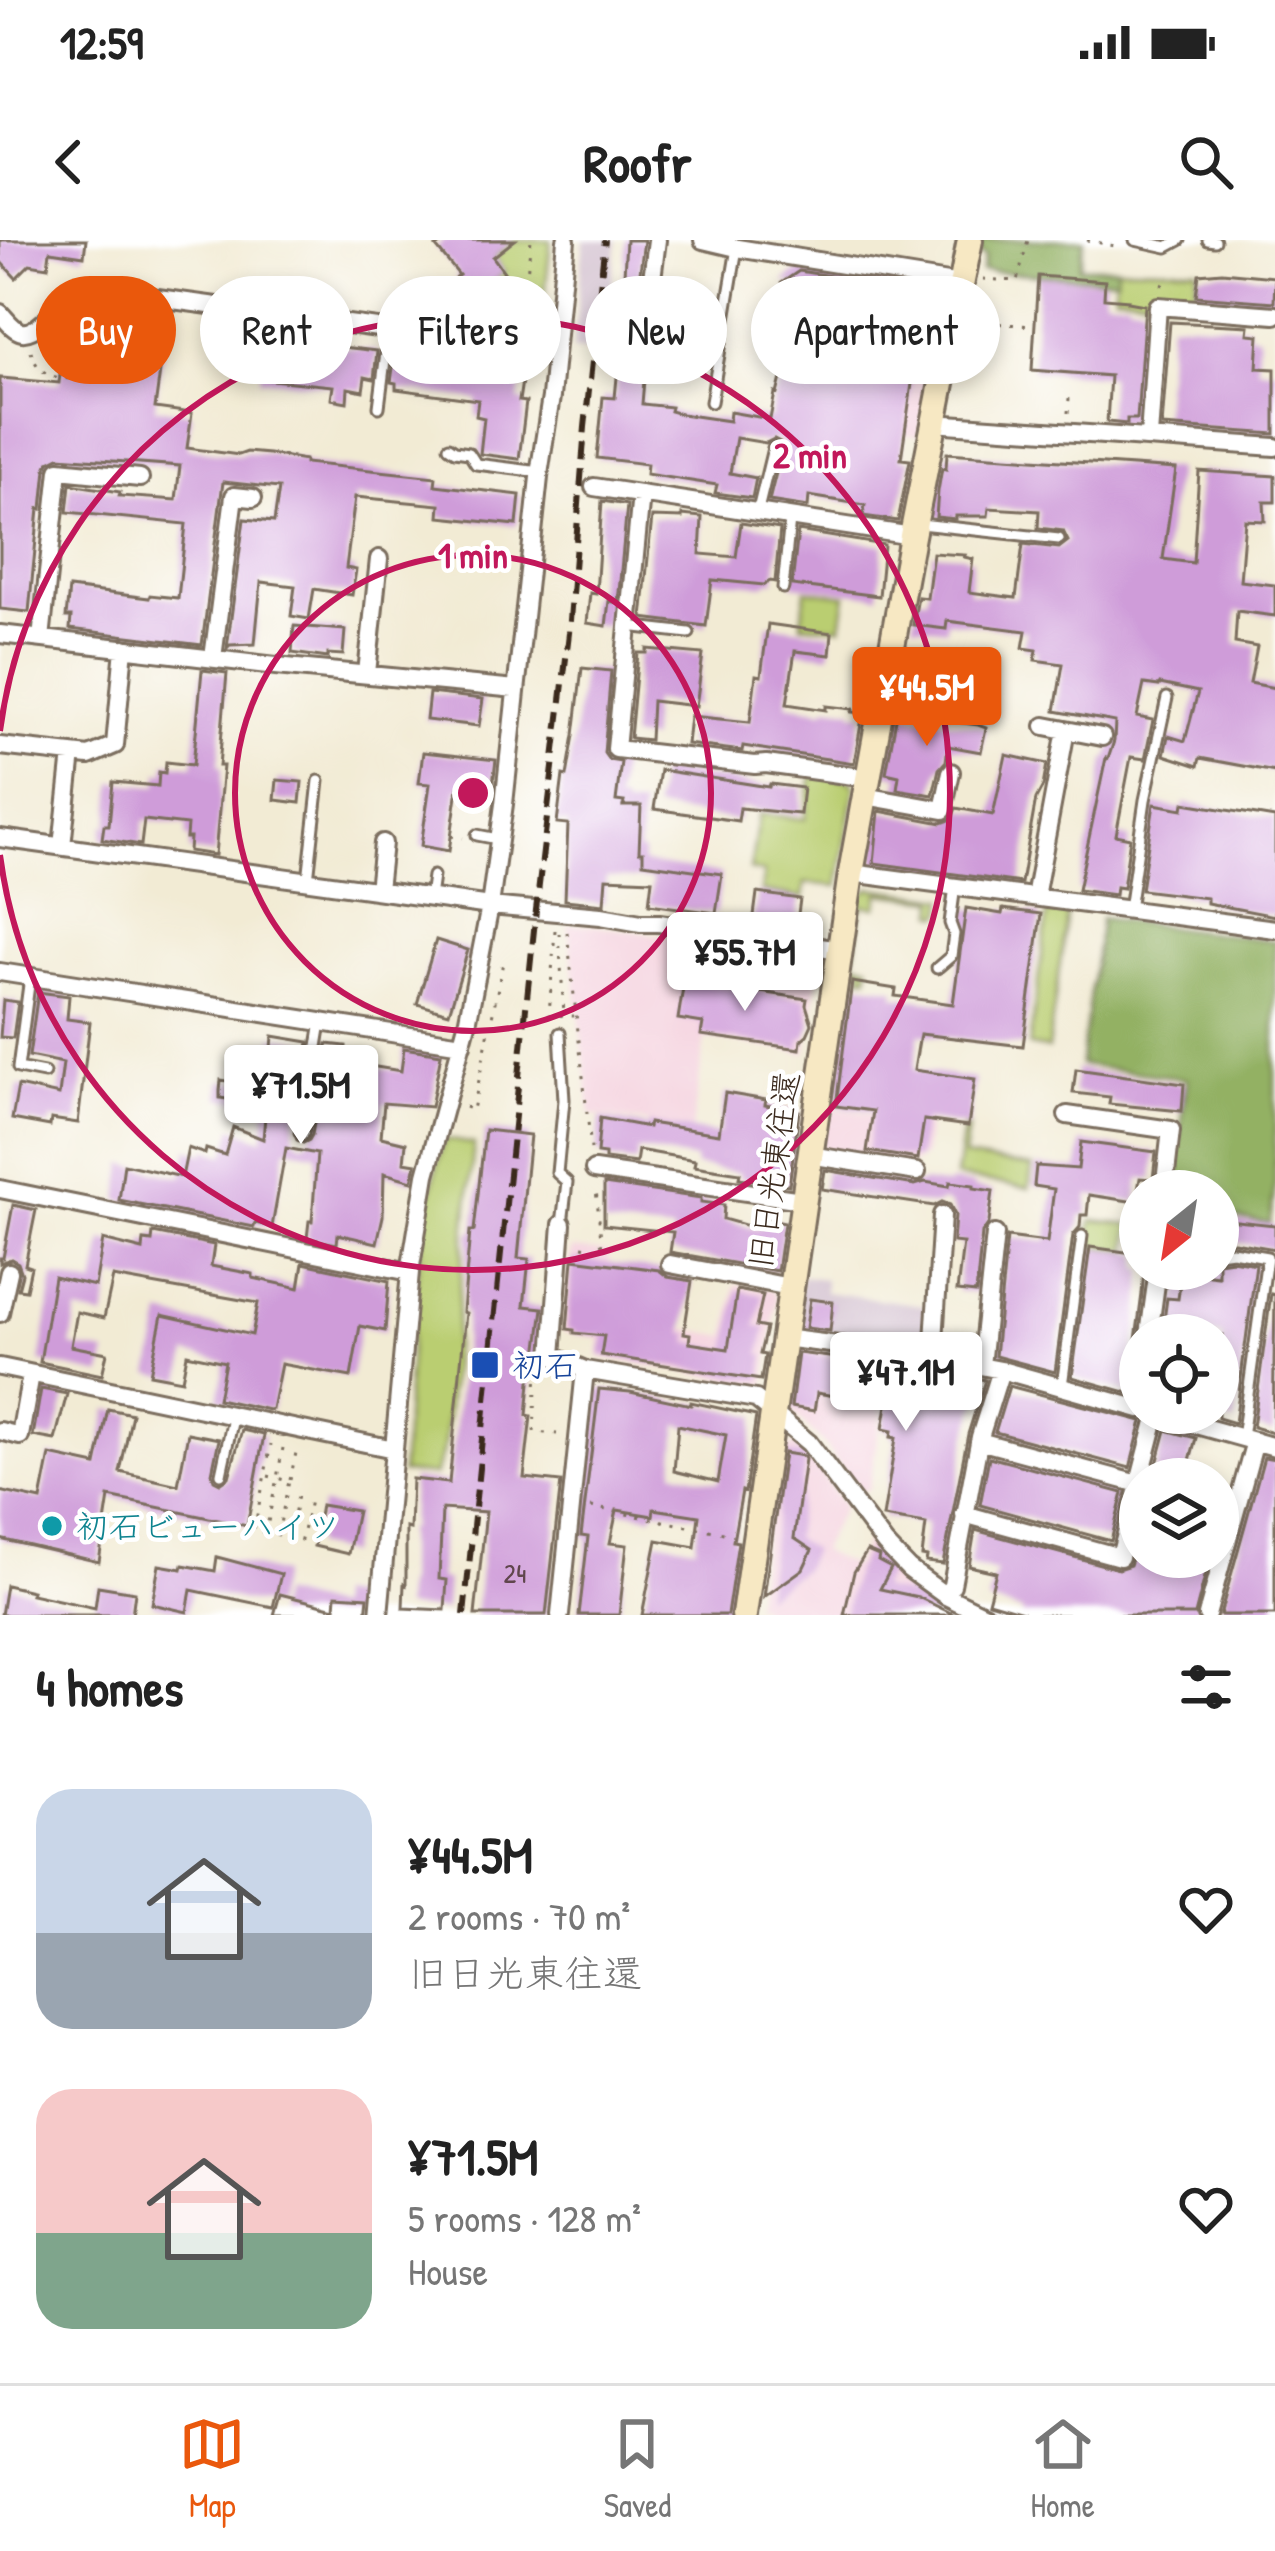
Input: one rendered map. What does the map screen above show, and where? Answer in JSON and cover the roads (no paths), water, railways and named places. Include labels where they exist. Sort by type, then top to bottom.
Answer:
[{"type":"street","points":[[561,287],[566,240]]},
{"type":"street","points":[[652,276],[657,240]]},
{"type":"street","points":[[703,240],[934,276]]},
{"type":"street","name":"旧日光東往還","points":[[969,276],[970,240]]},
{"type":"street","points":[[2,310],[16,330],[34,334],[84,288],[173,294],[377,324]]},
{"type":"street","points":[[1149,437],[1159,307],[1275,315]]},
{"type":"street","points":[[379,1615],[384,1482],[394,1449],[410,1272],[426,1175],[467,1024],[490,905],[552,384]]},
{"type":"street","name":"旧日光東往還","points":[[744,1615],[851,873],[943,384]]},
{"type":"street","points":[[933,423],[1275,447]]},
{"type":"street","points":[[41,639],[58,470],[140,478]]},
{"type":"street","points":[[594,487],[790,519],[913,530]]},
{"type":"street","points":[[641,494],[616,749],[766,764],[943,810],[951,772]]},
{"type":"street","points":[[213,658],[234,496],[253,498]]},
{"type":"street","points":[[367,673],[379,559]]},
{"type":"street","points":[[0,634],[516,689]]},
{"type":"street","points":[[0,746],[89,756],[115,745],[128,679],[124,648]]},
{"type":"street","points":[[1045,726],[1102,737]]},
{"type":"street","points":[[1035,896],[1066,730]]},
{"type":"street","points":[[62,847],[72,754]]},
{"type":"street","points":[[0,838],[840,950]]},
{"type":"street","points":[[378,890],[382,843]]},
{"type":"street","points":[[851,873],[1275,929]]},
{"type":"street","points":[[0,972],[95,992],[462,1044]]},
{"type":"street","points":[[1067,1115],[1171,1130],[1166,1170]]},
{"type":"street","points":[[809,1155],[917,1172]]},
{"type":"street","points":[[594,1170],[802,1201]]},
{"type":"street","points":[[0,1189],[410,1272]]},
{"type":"street","points":[[933,1357],[942,1215]]},
{"type":"street","points":[[562,1224],[552,1356],[586,1370],[756,1399],[808,1444],[897,1556],[946,1596],[985,1615]]},
{"type":"street","points":[[981,1366],[995,1234]]},
{"type":"street","points":[[670,1264],[790,1287]]},
{"type":"street","points":[[0,1312],[9,1272]]},
{"type":"street","points":[[783,1338],[981,1366],[1119,1401]]},
{"type":"street","points":[[0,1367],[233,1418],[286,1435],[394,1449]]},
{"type":"street","points":[[560,1615],[586,1370]]},
{"type":"street","points":[[946,1596],[952,1586],[979,1442],[1001,1370]]},
{"type":"street","points":[[0,1431],[20,1436],[31,1374]]},
{"type":"street","points":[[1229,1434],[1275,1447]]},
{"type":"street","points":[[1208,1615],[1248,1440]]},
{"type":"street","points":[[979,1442],[1119,1476]]},
{"type":"street","points":[[964,1514],[1119,1557]]},
{"type":"lane","points":[[1135,240],[1166,247],[1180,240]]},
{"type":"lane","points":[[711,402],[737,248]]},
{"type":"lane","points":[[379,384],[379,407]]},
{"type":"lane","points":[[448,447],[470,453],[476,464],[539,472]]},
{"type":"lane","points":[[757,514],[772,448]]},
{"type":"lane","points":[[783,588],[790,519]]},
{"type":"lane","points":[[913,530],[1059,539]]},
{"type":"lane","points":[[627,626],[688,633]]},
{"type":"lane","points":[[1129,910],[1145,800],[1167,698]]},
{"type":"lane","points":[[308,880],[320,782]]},
{"type":"lane","points":[[477,835],[499,838]]},
{"type":"lane","points":[[430,897],[433,876]]},
{"type":"lane","points":[[937,968],[951,956],[955,886]]},
{"type":"lane","points":[[30,977],[18,1068],[44,1073]]},
{"type":"lane","points":[[303,1135],[321,1022]]},
{"type":"lane","points":[[560,1033],[564,1100],[556,1174],[567,1182],[562,1224]]},
{"type":"lane","points":[[1062,1386],[1082,1236]]},
{"type":"lane","points":[[1239,1252],[1271,1257],[1248,1440]]},
{"type":"lane","points":[[221,1474],[233,1418]]},
{"type":"railway","points":[[464,1615],[569,633],[605,240]]},
{"type":"place","name":"初石","points":[[485,1365]]},
{"type":"place","name":"初石ビューハイツ","points":[[52,1526]]}]
